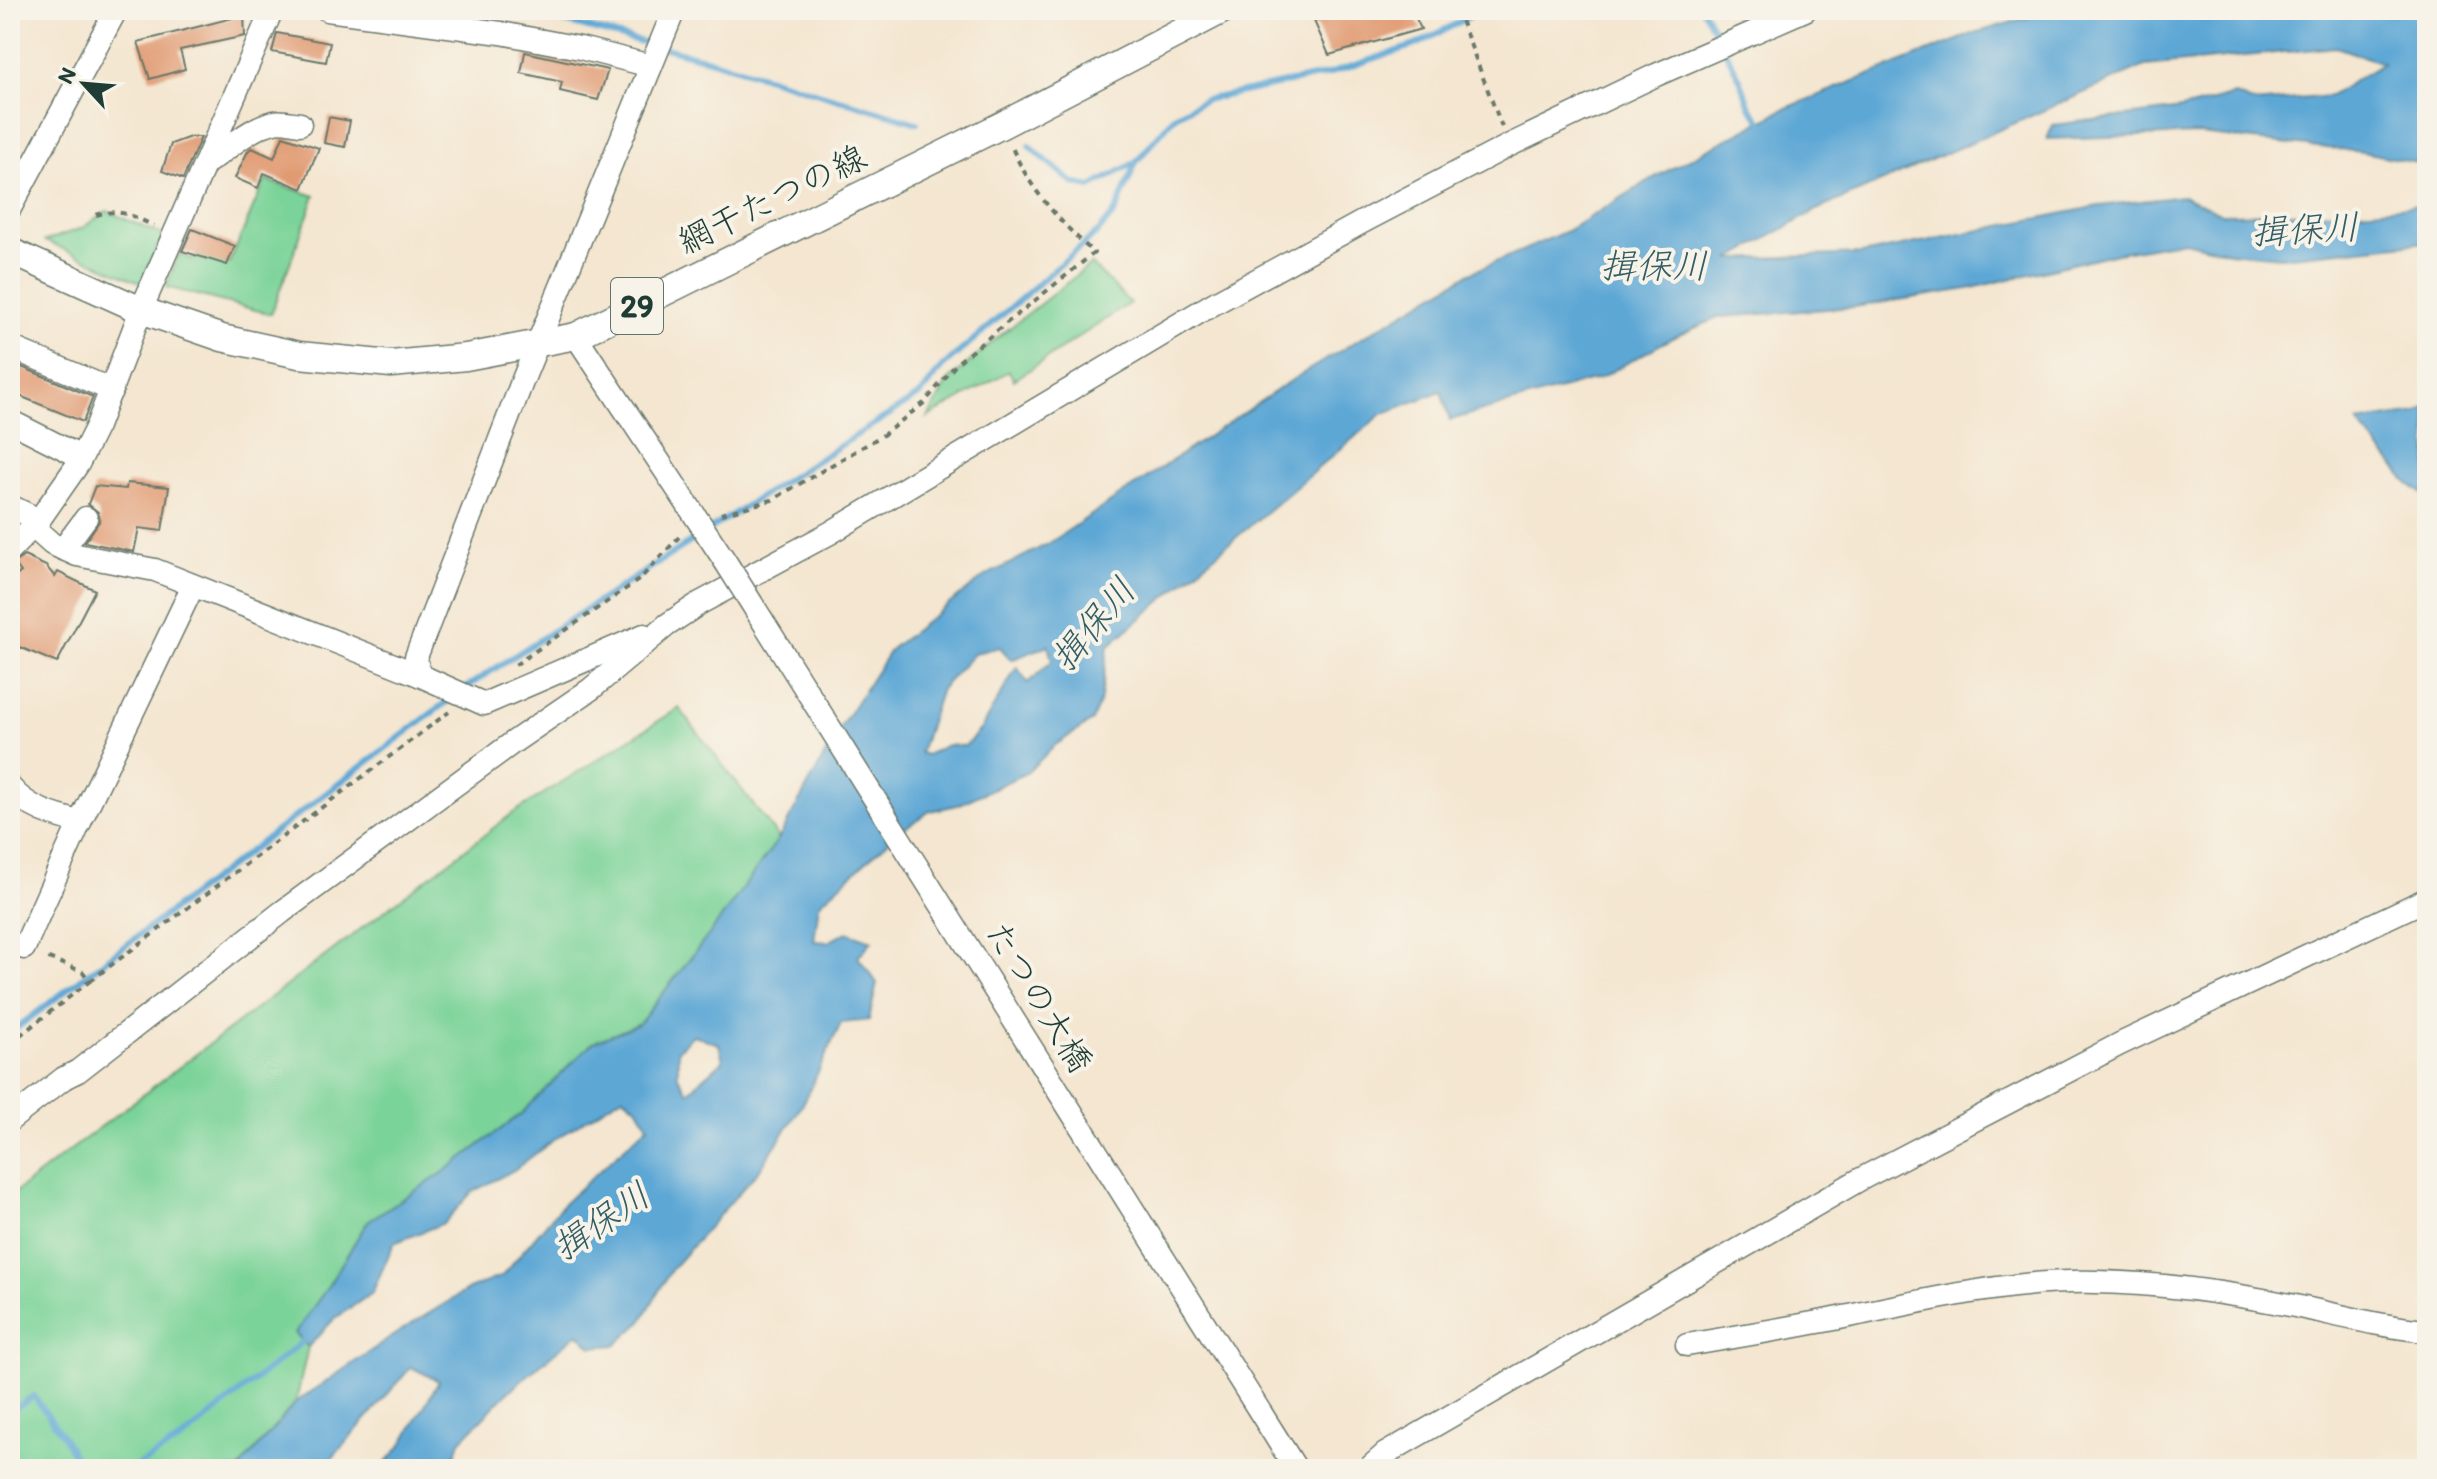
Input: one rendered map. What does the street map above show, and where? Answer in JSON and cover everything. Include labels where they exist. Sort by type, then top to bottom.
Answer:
[{"type":"main road","name":"網干たつの線","points":[[10,251],[141,310],[222,338],[299,355],[391,364],[466,357],[576,336],[1002,125],[1223,10]]},
{"type":"street","points":[[10,208],[116,10]]},
{"type":"street","points":[[10,550],[36,523],[81,457],[112,390],[141,310],[272,10]]},
{"type":"street","points":[[327,10],[501,33],[651,66]]},
{"type":"street","points":[[419,675],[416,657],[538,342],[674,10]]},
{"type":"street","points":[[10,1120],[282,912],[591,689],[667,625],[744,577],[830,533],[1213,304],[1379,213],[1510,145],[1656,75],[1805,10]]},
{"type":"street","points":[[206,163],[248,133],[276,121],[300,124]]},
{"type":"street","name":"たつの大橋","points":[[576,336],[725,561],[1296,1469]]},
{"type":"street","points":[[10,347],[112,390]]},
{"type":"street","points":[[10,421],[81,457]]},
{"type":"street","points":[[10,506],[36,523],[52,544],[77,555],[155,570],[484,704],[667,625]]},
{"type":"street","points":[[63,549],[86,518]]},
{"type":"street","points":[[17,945],[80,822],[193,586]]},
{"type":"street","points":[[10,787],[19,798],[53,816],[80,822]]},
{"type":"street","points":[[1368,1469],[1398,1446],[1859,1180],[2120,1044],[2427,899]]},
{"type":"street","points":[[1687,1345],[2020,1285],[2094,1282],[2167,1285],[2427,1331]]},
{"type":"path","points":[[1457,10],[1510,145]]},
{"type":"path","points":[[716,515],[772,500],[883,435],[924,403],[958,362],[1094,253],[1057,220],[1019,164],[1002,125]]},
{"type":"path","points":[[96,215],[123,212],[174,236]]},
{"type":"path","points":[[509,670],[640,579],[679,537]]},
{"type":"path","points":[[10,1043],[469,697]]},
{"type":"path","points":[[17,945],[83,972],[90,981]]},
{"type":"green space","points":[[265,180],[315,196],[271,314],[166,287],[179,254],[193,260],[200,254],[229,264]]},
{"type":"green space","points":[[107,211],[163,235],[141,283],[45,241],[82,228]]},
{"type":"green space","points":[[1091,264],[1130,303],[1014,380],[1009,371],[928,417],[948,381]]},
{"type":"green space","points":[[679,708],[779,838],[639,1024],[592,1043],[521,1114],[440,1175],[368,1221],[295,1333],[308,1347],[296,1402],[239,1469],[10,1469],[10,1196],[513,813]]},
{"type":"water","name":"揖保川","points":[[2053,10],[2427,10],[2427,165],[2363,152],[2199,134],[2047,139],[2053,125],[2182,109],[2235,95],[2255,103],[2330,96],[2383,63],[2336,47],[2145,66],[1819,209],[1730,259],[1862,254],[2099,206],[2183,196],[2222,214],[2351,212],[2427,204],[2427,242],[2281,257],[2229,252],[2184,241],[2117,253],[1968,289],[1854,307],[1720,317],[1672,338],[1600,378],[1450,420],[1441,391],[1382,414],[1108,646],[1101,698],[1092,721],[1054,746],[1028,772],[958,805],[930,811],[899,832],[819,904],[814,941],[828,942],[847,932],[872,941],[858,957],[877,983],[869,1020],[841,1023],[803,1104],[760,1169],[671,1270],[641,1322],[616,1345],[592,1347],[578,1333],[509,1391],[460,1441],[451,1469],[380,1469],[401,1446],[439,1381],[411,1367],[323,1469],[239,1469],[296,1402],[400,1331],[469,1289],[502,1276],[563,1204],[648,1126],[638,1108],[623,1096],[555,1139],[514,1170],[472,1192],[444,1223],[394,1243],[372,1293],[334,1319],[308,1347],[295,1333],[368,1221],[440,1175],[521,1114],[592,1043],[639,1024],[779,838],[841,726],[891,649],[985,576],[1048,544],[1295,378],[1468,274],[1567,231],[1655,177],[1784,109],[1975,33]],"holes":[[[1048,645],[1052,661],[1028,683],[1017,667],[980,730],[965,746],[947,745],[926,755],[920,753],[941,689],[975,653],[1000,647],[1011,660]],[[693,1035],[719,1044],[723,1061],[688,1092],[678,1076],[678,1050]]]},
{"type":"water","points":[[2427,406],[2427,497],[2408,483],[2357,422],[2417,413]]},
{"type":"building","points":[[1345,10],[1412,10],[1421,29],[1329,55],[1314,21]]},
{"type":"building","points":[[244,15],[245,36],[180,50],[185,69],[150,79],[138,42]]},
{"type":"building","points":[[277,33],[330,43],[326,62],[272,52]]},
{"type":"building","points":[[525,52],[608,70],[598,100],[560,91],[562,82],[521,73]]},
{"type":"building","points":[[329,117],[350,121],[345,147],[324,143]]},
{"type":"building","points":[[283,136],[319,148],[302,189],[264,173],[258,188],[235,178],[248,151],[252,148],[274,158]]},
{"type":"building","points":[[190,137],[201,137],[183,179],[162,171],[171,144]]},
{"type":"building","points":[[192,229],[235,246],[227,265],[182,251]]},
{"type":"building","points":[[10,362],[93,397],[83,422],[10,392]]},
{"type":"building","points":[[127,483],[169,487],[162,531],[139,528],[134,552],[85,542],[100,520],[98,512],[88,504],[95,486],[126,489]]},
{"type":"building","points":[[24,556],[46,566],[55,577],[58,572],[95,590],[57,663],[10,643],[10,581],[21,572],[14,563]]},
{"type":"waterway","points":[[468,10],[558,20],[703,58],[917,123]]},
{"type":"waterway","points":[[1029,146],[1073,183],[1091,187],[1136,162],[1175,116],[1205,100],[1328,74],[1418,44],[1482,10]]},
{"type":"waterway","points":[[1703,10],[1740,79],[1750,107],[1766,127]]},
{"type":"waterway","points":[[710,529],[921,394],[942,367],[1099,231],[1116,211],[1136,162]]},
{"type":"waterway","points":[[112,414],[121,399]]},
{"type":"waterway","points":[[462,690],[701,535]]},
{"type":"waterway","points":[[10,1033],[453,697]]},
{"type":"waterway","points":[[132,1469],[182,1439],[308,1337]]},
{"type":"waterway","points":[[10,1411],[34,1396],[64,1438],[80,1469]]}]
